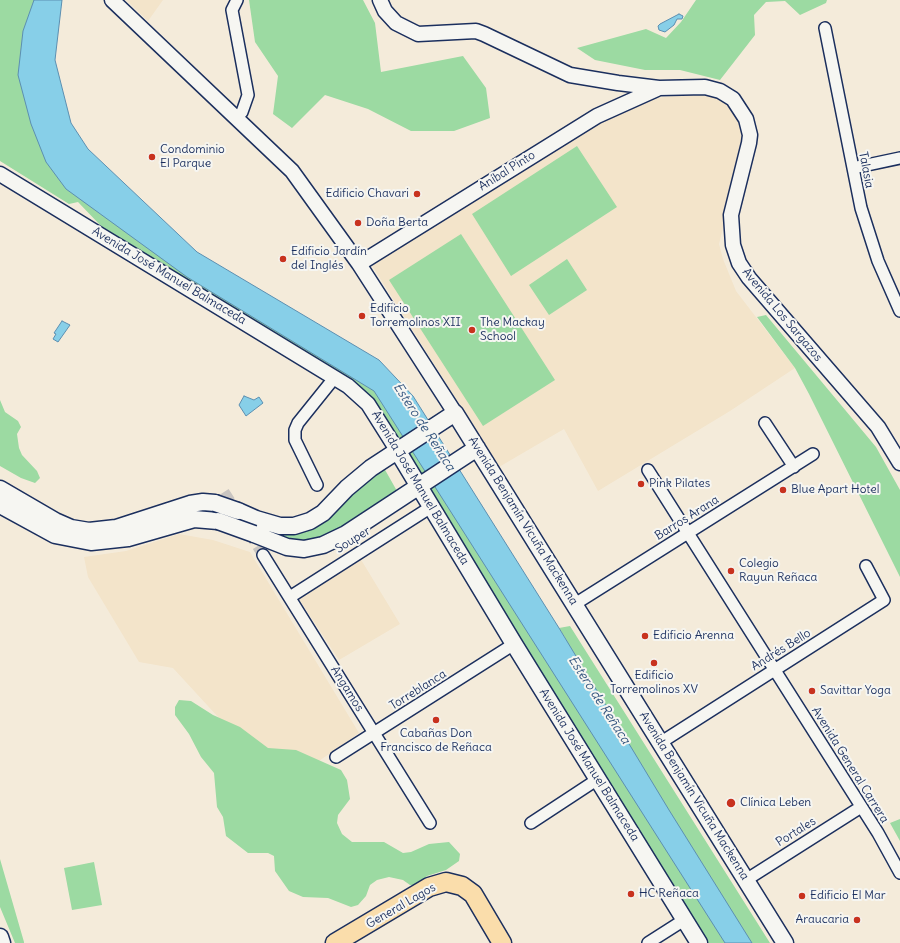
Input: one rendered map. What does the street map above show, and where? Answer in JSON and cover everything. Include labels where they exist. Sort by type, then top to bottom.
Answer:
[{"type":"main road","points":[[0,488],[54,521],[71,528],[89,531],[116,528],[190,504],[215,503],[256,519],[280,526],[294,526],[310,521],[323,513],[362,475],[456,413]]},
{"type":"main road","name":"Avenida Benjamín Vicuña Mackenna","points":[[456,413],[785,943]]},
{"type":"main road","name":"Avenida José Manuel Balmaceda","points":[[401,448],[422,483],[431,507],[699,943]]},
{"type":"main road","points":[[0,505],[55,535],[91,542],[128,538],[194,519],[218,521],[287,547],[304,549],[323,545],[346,534],[477,448]]},
{"type":"main road","name":"General Lagos","points":[[335,943],[429,887],[446,882],[462,886],[473,894],[502,943]]},
{"type":"main road","points":[[0,937],[2,943]]},
{"type":"street","name":"Avenida Benjamín Vicuña Mackenna","points":[[112,0],[292,171],[360,264],[456,413]]},
{"type":"street","points":[[237,0],[232,10],[248,95],[242,112],[237,118]]},
{"type":"street","name":"Avenida Los Sargazos","points":[[380,0],[385,11],[396,23],[418,34],[476,32],[484,34],[570,75],[659,88],[696,86],[712,88],[733,99],[743,112],[749,127],[749,142],[733,205],[730,225],[733,245],[739,263],[749,278],[878,428],[900,463]]},
{"type":"street","name":"Talasia","points":[[825,28],[852,168],[869,235],[878,261],[900,311]]},
{"type":"street","name":"Aníbal Pinto","points":[[360,264],[597,116],[637,96],[659,88]]},
{"type":"street","points":[[852,168],[900,158]]},
{"type":"street","name":"Avenida José Manuel Balmaceda","points":[[0,174],[335,377],[368,404],[401,448]]},
{"type":"street","points":[[317,485],[294,440],[295,430],[298,423],[335,377]]},
{"type":"street","points":[[765,423],[794,467]]},
{"type":"street","name":"Barros Arana","points":[[574,604],[688,534],[813,454]]},
{"type":"street","name":"Avenida General Carrera","points":[[648,470],[888,850],[900,873]]},
{"type":"street","name":"Souper","points":[[290,597],[431,507]]},
{"type":"street","name":"Angamos","points":[[263,555],[430,823]]},
{"type":"street","name":"Andrés Bello","points":[[660,743],[884,600],[866,566]]},
{"type":"street","name":"Torreblanca","points":[[336,757],[514,644]]},
{"type":"street","points":[[531,823],[598,779]]},
{"type":"street","name":"Portales","points":[[746,880],[861,807]]},
{"type":"street","points":[[648,943],[684,920]]},
{"type":"shaded area","points":[[126,0],[163,0],[148,21]]},
{"type":"shaded area","name":"The Mackay School","points":[[689,94],[705,94],[724,101],[742,125],[744,142],[719,244],[723,259],[736,291],[795,368],[730,411],[598,491],[564,429],[499,467],[371,264],[545,156],[616,114],[658,98]]},
{"type":"shaded area","points":[[179,534],[213,540],[250,552],[359,733],[276,791],[230,730],[173,668],[139,662],[88,577],[84,557],[126,551]]},
{"type":"shaded area","points":[[360,558],[400,624],[339,660],[299,599]]},
{"type":"green space","points":[[0,0],[62,0],[48,63],[65,130],[191,256],[362,354],[567,641],[559,628],[570,626],[770,943],[705,943],[380,415],[153,266],[100,225],[78,202],[69,204],[0,161]]},
{"type":"green space","points":[[249,0],[363,0],[375,23],[381,72],[463,56],[486,88],[490,118],[454,131],[411,131],[368,109],[325,95],[292,128],[273,114],[278,76],[255,42]]},
{"type":"green space","points":[[696,0],[827,0],[826,3],[800,15],[785,1],[766,2],[754,15],[755,35],[720,80],[680,70],[645,70],[595,60],[577,48],[646,29],[666,38],[681,22]]},
{"type":"green space","points":[[577,146],[617,207],[511,276],[472,214]]},
{"type":"green space","name":"The Mackay School","points":[[461,234],[555,380],[483,426],[389,280]]},
{"type":"green space","points":[[567,259],[587,290],[549,315],[529,285]]},
{"type":"green space","points":[[766,315],[876,447],[900,490],[900,577],[795,368],[757,317]]},
{"type":"green space","points":[[0,400],[5,412],[18,421],[21,427],[17,434],[19,448],[22,455],[37,471],[40,478],[35,483],[21,478],[0,466]]},
{"type":"green space","points":[[384,468],[397,491],[396,493],[352,520],[339,531],[324,538],[306,541],[287,540],[239,521],[109,538],[75,532],[205,508],[280,531],[360,485]]},
{"type":"green space","points":[[179,700],[191,701],[213,715],[240,727],[268,748],[296,750],[341,770],[347,780],[350,799],[338,815],[337,823],[342,834],[352,842],[384,842],[403,853],[411,852],[429,844],[449,842],[460,854],[459,861],[446,870],[427,876],[417,885],[410,885],[403,880],[389,877],[377,880],[370,885],[366,896],[358,905],[351,907],[328,898],[303,897],[289,891],[275,871],[274,856],[268,853],[248,853],[226,836],[223,817],[217,807],[214,773],[201,757],[189,734],[175,715],[175,707]]},
{"type":"green space","points":[[900,819],[900,841],[890,823]]},
{"type":"green space","points":[[0,859],[24,943],[15,943],[0,907]]},
{"type":"green space","points":[[94,862],[102,905],[72,910],[64,868]]},
{"type":"water","name":"Estero de Reñaca","points":[[34,0],[62,0],[55,60],[71,123],[88,149],[197,252],[379,360],[413,396],[559,628],[669,810],[752,943],[725,943],[374,391],[187,277],[66,189],[46,162],[31,124],[18,75],[23,31]]},
{"type":"water","points":[[679,14],[683,16],[682,19],[677,19],[674,25],[665,32],[659,30],[658,26],[660,24]]},
{"type":"water","points":[[62,321],[70,325],[58,342],[53,339],[56,334],[54,333]]},
{"type":"water","points":[[244,396],[254,400],[259,397],[263,403],[246,416],[239,405]]},
{"type":"tunnel","points":[[224,492],[237,512]]},
{"type":"tunnel","points":[[249,532],[263,555]]},
{"type":"place","name":"Condominio El Parque","points":[[152,157]]},
{"type":"place","name":"Edificio Chavari","points":[[417,194]]},
{"type":"place","name":"Doña Berta","points":[[358,223]]},
{"type":"place","name":"Edificio Jardín del Inglés","points":[[283,259]]},
{"type":"place","name":"Edificio Torremolinos XII","points":[[362,316]]},
{"type":"place","name":"The Mackay School","points":[[472,330]]},
{"type":"place","name":"Pink Pilates","points":[[641,484]]},
{"type":"place","name":"Blue Apart Hotel","points":[[783,490]]},
{"type":"place","name":"Colegio Rayun Reñaca","points":[[731,571]]},
{"type":"place","name":"Edificio Arenna","points":[[645,636]]},
{"type":"place","name":"Edificio Torremolinos XV","points":[[654,663]]},
{"type":"place","name":"Savittar Yoga","points":[[812,691]]},
{"type":"place","name":"Cabañas Don Francisco de Reñaca","points":[[436,720]]},
{"type":"place","name":"Clínica Leben","points":[[731,803]]},
{"type":"place","name":"HC Reñaca","points":[[631,894]]},
{"type":"place","name":"Edificio El Mar","points":[[802,896]]},
{"type":"place","name":"Araucaria","points":[[857,920]]}]
